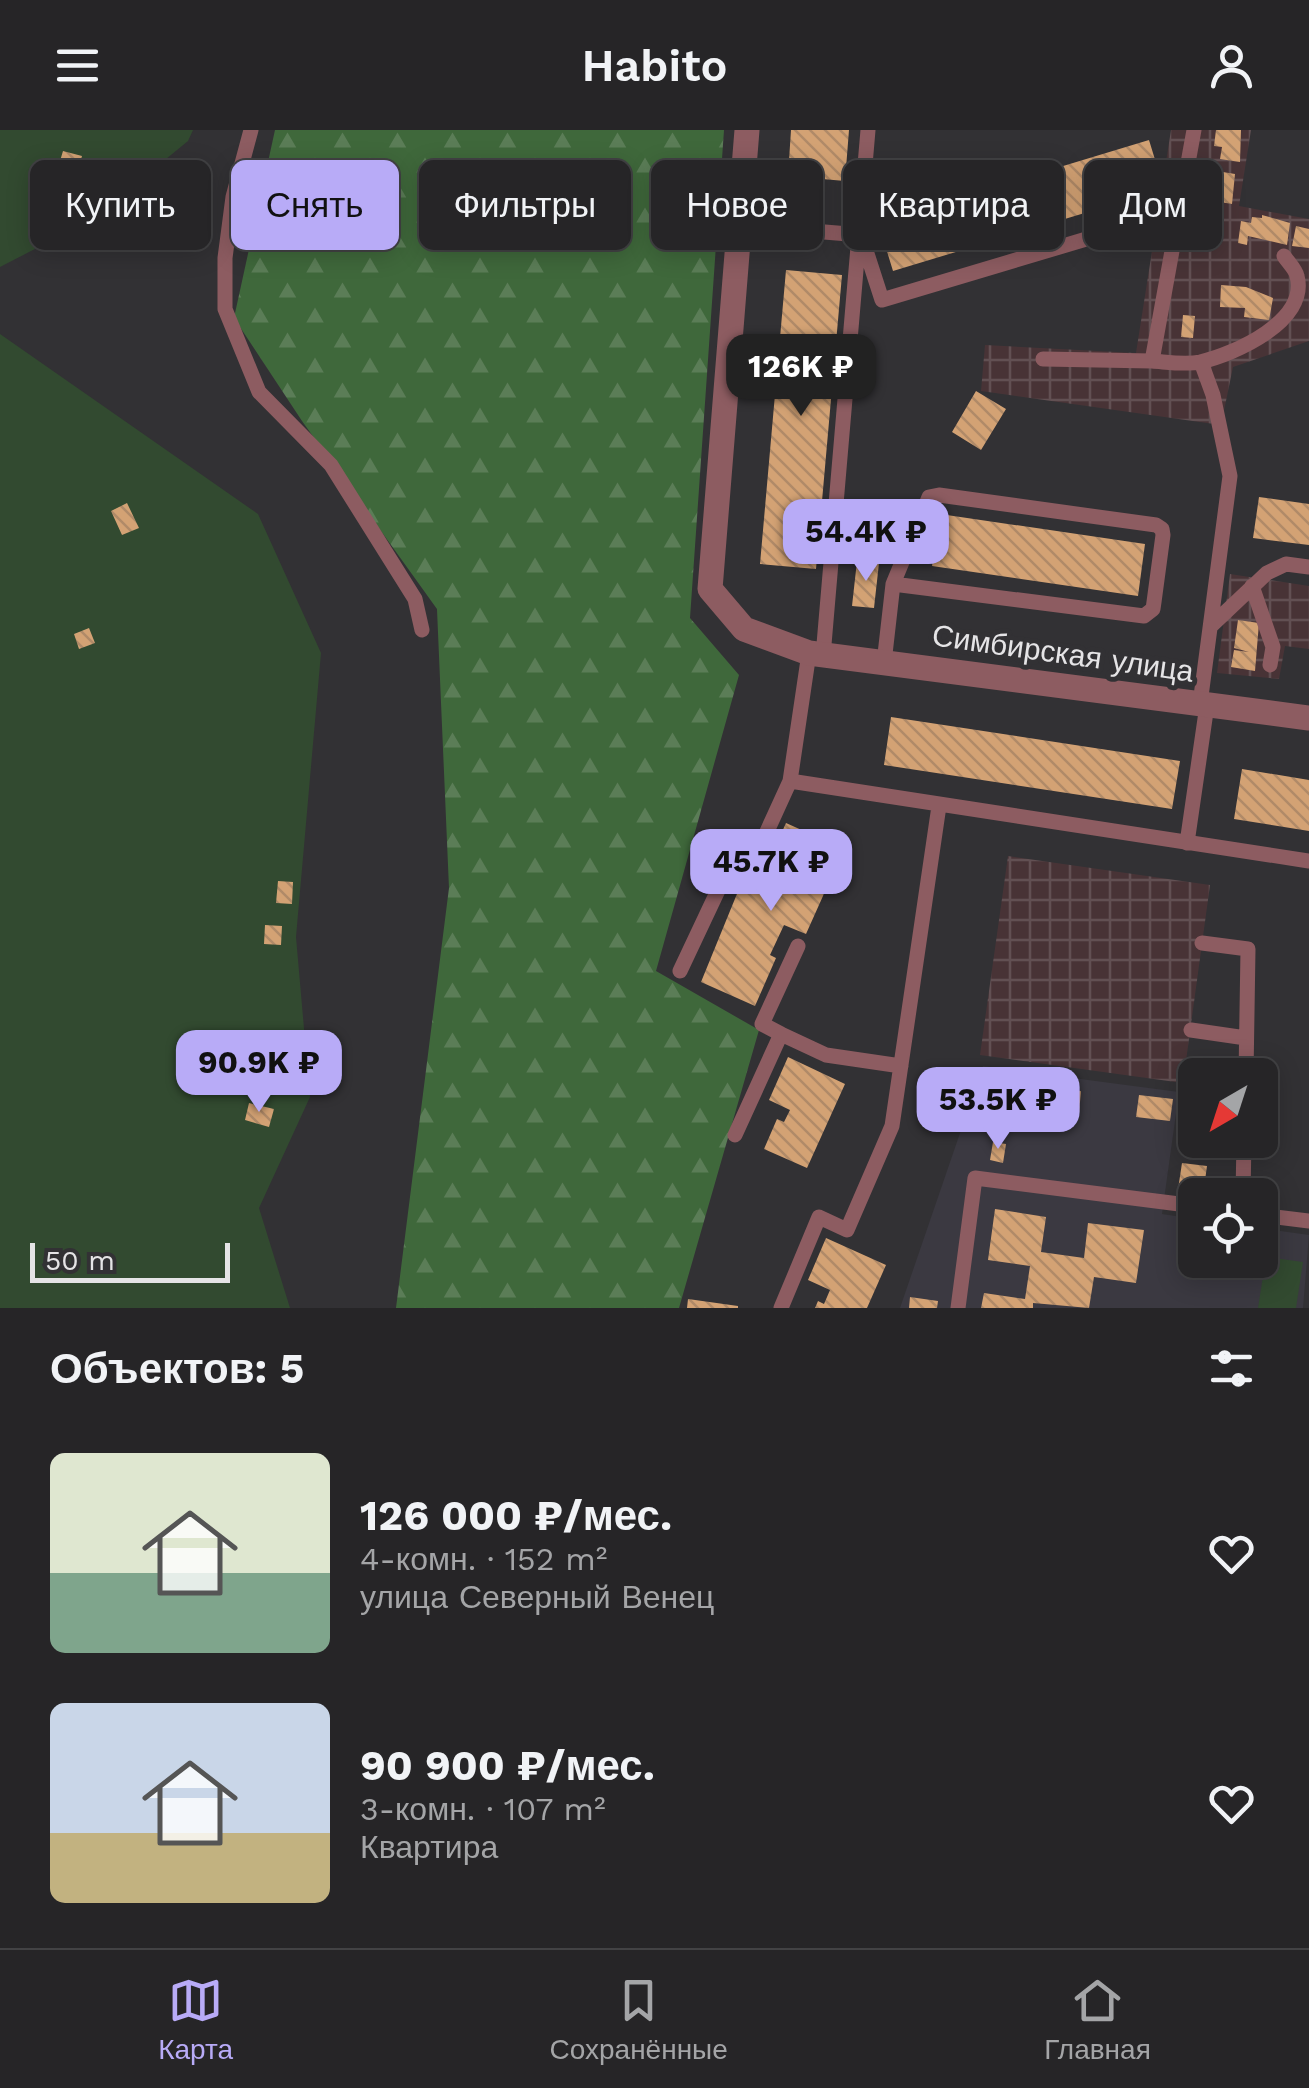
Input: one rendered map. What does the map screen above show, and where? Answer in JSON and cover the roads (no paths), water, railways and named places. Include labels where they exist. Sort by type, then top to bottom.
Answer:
[{"type":"street","name":"Симбирская улица","points":[[744,160],[747,130]]},
{"type":"street","name":"Симбирская улица","points":[[737,250],[710,590],[744,629],[816,654],[1309,718]]},
{"type":"lane","points":[[251,130],[232,196],[225,258],[225,310],[259,392],[331,465],[415,599],[422,630]]},
{"type":"lane","points":[[866,160],[868,130]]},
{"type":"lane","points":[[1187,160],[1191,132]]},
{"type":"lane","points":[[680,971],[729,868],[758,849],[790,781],[816,654],[858,250]]},
{"type":"lane","points":[[865,250],[882,300],[1048,250]]},
{"type":"lane","points":[[1152,360],[1173,250]]},
{"type":"lane","points":[[1043,359],[1201,362],[1222,355],[1280,324],[1296,306],[1298,275],[1284,256]]},
{"type":"lane","points":[[1187,843],[1230,476],[1213,395],[1201,362]]},
{"type":"lane","points":[[884,662],[894,584],[929,497],[938,495],[1162,528],[1154,602],[1144,616],[894,584]]},
{"type":"lane","points":[[1212,625],[1267,573],[1286,564],[1309,567]]},
{"type":"lane","points":[[1252,586],[1273,646],[1270,666]]},
{"type":"lane","points":[[790,781],[1309,861]]},
{"type":"lane","points":[[781,1308],[819,1217],[847,1230],[892,1126],[939,806]]},
{"type":"lane","points":[[1202,943],[1248,949],[1246,1058]]},
{"type":"lane","points":[[798,946],[762,1024],[826,1054],[900,1066]]},
{"type":"lane","points":[[1191,1030],[1246,1038]]},
{"type":"lane","points":[[735,1136],[782,1034]]},
{"type":"lane","points":[[958,1308],[975,1178],[1178,1204]]},
{"type":"lane","points":[[1278,1217],[1309,1221]]}]
